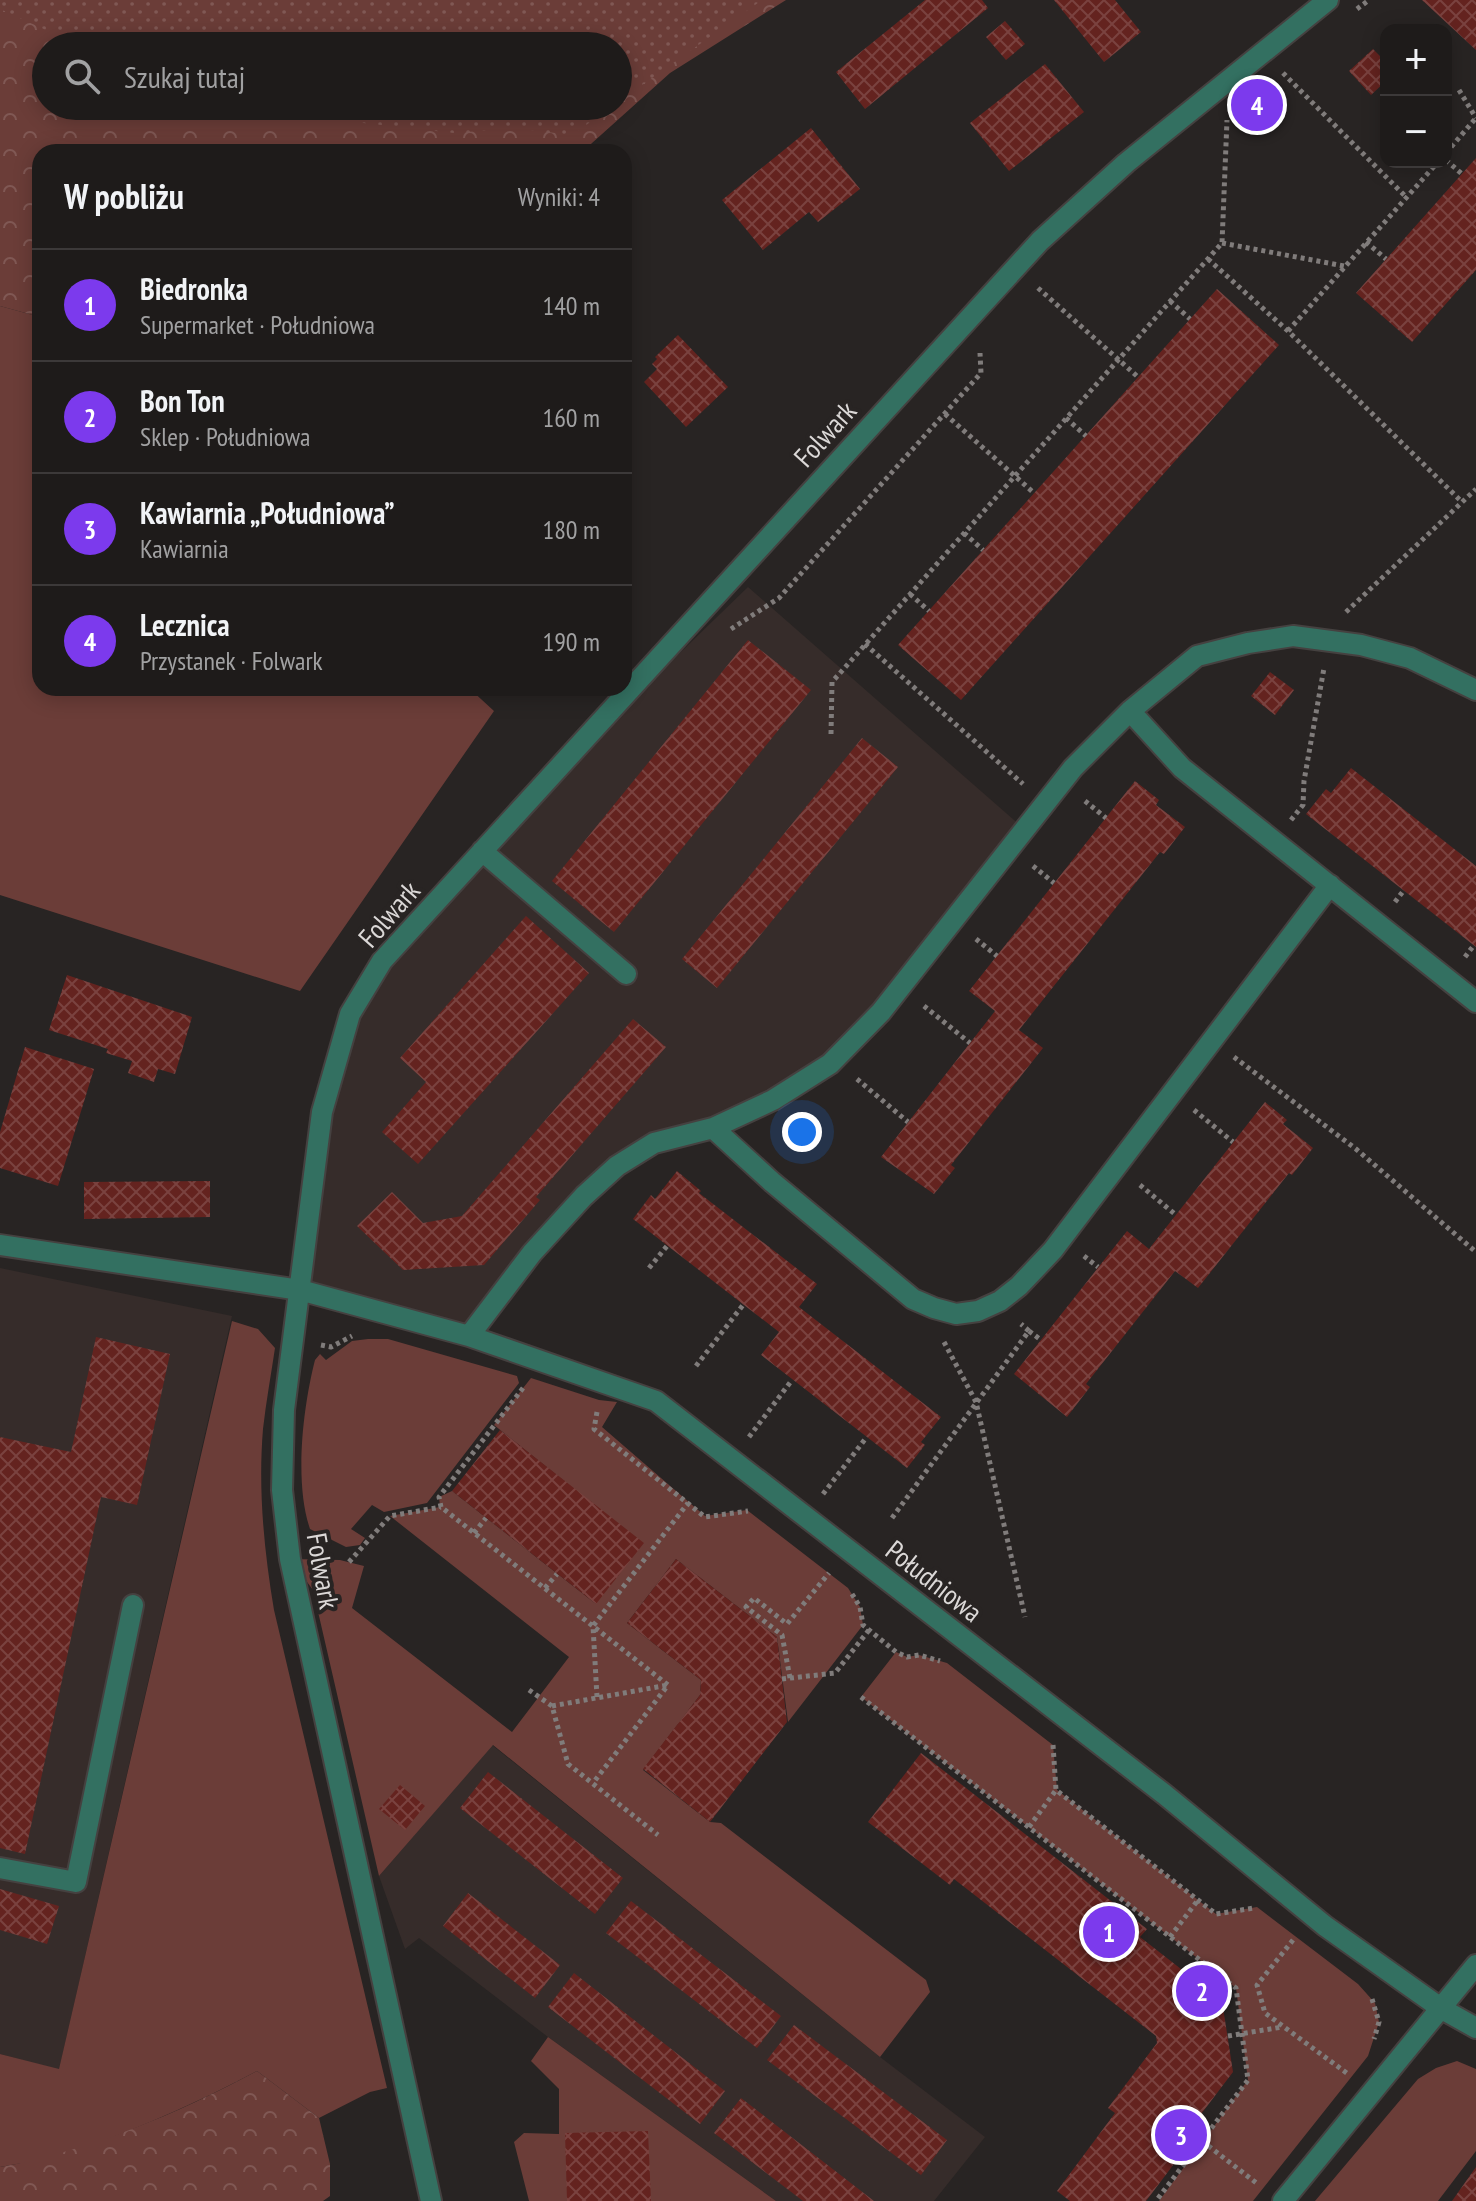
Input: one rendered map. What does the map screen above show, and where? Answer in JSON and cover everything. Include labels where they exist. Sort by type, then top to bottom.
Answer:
[{"type":"street","name":"Folwark","points":[[632,687],[1040,241],[1126,163],[1328,0]]},
{"type":"street","points":[[469,1336],[532,1253],[584,1196],[617,1166],[654,1143],[713,1128],[773,1100],[834,1059],[881,1012],[1073,768],[1130,711],[1197,656],[1293,636],[1410,658],[1476,690]]},
{"type":"street","name":"Folwark","points":[[431,2201],[290,1559],[282,1490],[283,1426],[322,1112],[350,1014],[382,961],[624,696]]},
{"type":"street","points":[[1130,711],[1182,768],[1476,1002]]},
{"type":"street","points":[[482,851],[626,974]]},
{"type":"street","points":[[713,1128],[772,1182],[913,1299],[956,1314],[978,1311],[1000,1301],[1019,1286],[1053,1250],[1330,885]]},
{"type":"street","name":"Południowa","points":[[0,1245],[300,1290],[469,1336],[656,1401],[1164,1794],[1335,1934],[1442,2009],[1476,2028]]},
{"type":"street","points":[[0,1868],[76,1882],[133,1605]]},
{"type":"street","points":[[1283,2201],[1476,1965]]},
{"type":"path","points":[[1347,17],[1369,0]]},
{"type":"path","points":[[1291,61],[1280,70],[1406,197]]},
{"type":"path","points":[[1452,146],[1476,118],[1459,90]]},
{"type":"path","points":[[831,734],[832,682],[1222,243],[1227,111],[1215,120]]},
{"type":"path","points":[[1452,165],[1462,174]]},
{"type":"path","points":[[1288,331],[1433,168]]},
{"type":"path","points":[[1366,242],[1386,259]]},
{"type":"path","points":[[1222,243],[1345,266]]},
{"type":"path","points":[[1208,259],[1288,331],[1462,502]]},
{"type":"path","points":[[1031,281],[1138,377]]},
{"type":"path","points":[[1170,301],[1190,319]]},
{"type":"path","points":[[731,629],[779,598],[981,373],[978,340]]},
{"type":"path","points":[[944,414],[1034,493]]},
{"type":"path","points":[[1066,418],[1086,436]]},
{"type":"path","points":[[1274,841],[1303,805],[1316,702],[1334,624],[1476,489]]},
{"type":"path","points":[[964,533],[983,550]]},
{"type":"path","points":[[910,594],[929,611]]},
{"type":"path","points":[[865,644],[1045,803]]},
{"type":"path","points":[[900,987],[970,1043]]},
{"type":"path","points":[[1213,1041],[1356,1149],[1476,1252]]},
{"type":"path","points":[[834,1059],[908,1122]]},
{"type":"path","points":[[1173,1093],[1233,1142]]},
{"type":"path","points":[[1117,1167],[1176,1215]]},
{"type":"path","points":[[649,1268],[667,1246]]},
{"type":"path","points":[[1000,1301],[1008,1314],[1041,1340]]},
{"type":"path","points":[[696,1366],[743,1305]]},
{"type":"path","points":[[934,1308],[934,1322],[976,1402],[1025,1617]]},
{"type":"path","points":[[892,1518],[1029,1331]]},
{"type":"path","points":[[294,1337],[331,1347],[360,1334]]},
{"type":"path","points":[[531,1378],[439,1497],[441,1507],[668,1685]]},
{"type":"path","points":[[744,1443],[792,1380]]},
{"type":"path","points":[[600,1400],[594,1429],[705,1517],[747,1510],[759,1519]]},
{"type":"path","points":[[818,1500],[866,1438]]},
{"type":"path","points":[[597,1697],[593,1626],[688,1503]]},
{"type":"path","points":[[349,1562],[390,1516],[441,1507]]},
{"type":"path","points":[[474,1533],[486,1518]]},
{"type":"path","points":[[818,1564],[839,1580]]},
{"type":"path","points":[[790,1678],[782,1635],[746,1607],[754,1598],[787,1624],[829,1573]]},
{"type":"path","points":[[545,1588],[557,1574]]},
{"type":"path","points":[[848,1588],[860,1607],[863,1625],[896,1652],[907,1657],[919,1655],[947,1663]]},
{"type":"path","points":[[782,1679],[835,1673],[869,1630]]},
{"type":"path","points":[[552,1706],[668,1685]]},
{"type":"path","points":[[593,1783],[668,1685]]},
{"type":"path","points":[[529,1690],[552,1706],[568,1764],[658,1835]]},
{"type":"path","points":[[861,1697],[1236,1988],[1248,2080],[1156,2201]]},
{"type":"path","points":[[1029,1827],[1056,1790],[1053,1745],[1041,1736]]},
{"type":"path","points":[[1056,1790],[1216,1914],[1257,1907]]},
{"type":"path","points":[[1170,1937],[1198,1900]]},
{"type":"path","points":[[1138,1921],[1142,1915]]},
{"type":"path","points":[[1286,1929],[1295,1937],[1257,1985],[1265,2013],[1352,2077]]},
{"type":"path","points":[[1367,1993],[1375,2003],[1379,2022],[1372,2045]]},
{"type":"path","points":[[1228,2036],[1283,2026]]},
{"type":"path","points":[[1202,2141],[1263,2188],[1258,2195]]},
{"type":"shaded area","points":[[748,587],[1031,835],[830,1064],[617,1166],[469,1336],[300,1290],[322,1112],[350,1014],[533,795]]},
{"type":"shaded area","points":[[0,1268],[232,1316],[59,2070],[0,2054]]},
{"type":"shaded area","points":[[492,1745],[880,2057],[985,2137],[934,2201],[776,2201],[548,2037],[419,1938],[405,1949],[379,1876]]},
{"type":"green space","points":[[0,0],[786,0],[670,73],[632,107],[632,32],[32,32],[32,120],[618,120],[591,144],[32,144],[32,315],[0,306]]},
{"type":"green space","points":[[0,0],[762,0],[632,92],[632,32],[50,32],[0,9]]},
{"type":"green space","points":[[343,120],[593,120],[572,135],[514,128],[454,133]]},
{"type":"green space","points":[[0,306],[32,315],[32,696],[478,696],[494,711],[300,991],[0,895]]},
{"type":"green space","points":[[232,1321],[258,1329],[275,1348],[264,1419],[261,1475],[270,1587],[387,2088],[370,2092],[319,2118],[257,2071],[115,2136],[59,2155],[0,2167],[0,2054],[59,2069]]},
{"type":"green space","points":[[388,1339],[517,1376],[519,1383],[427,1503],[384,1512],[372,1505],[351,1529],[365,1538],[360,1545],[346,1547],[310,1529],[302,1489],[304,1422],[315,1360],[320,1354],[326,1360],[352,1341]]},
{"type":"green space","points":[[531,1378],[599,1400],[617,1402],[602,1427],[705,1516],[747,1510],[848,1588],[860,1607],[863,1625],[788,1722],[777,1637],[676,1559],[627,1623],[701,1680],[700,1695],[643,1770],[710,1822],[721,1823],[926,1980],[930,1992],[880,2057],[493,1745],[379,1876],[313,1590],[290,1559],[340,1560],[364,1566],[352,1608],[512,1732],[569,1657],[390,1516],[440,1507],[439,1497],[452,1491],[596,1604],[568,1484],[494,1425]]},
{"type":"green space","points":[[896,1652],[907,1657],[919,1655],[947,1663],[1053,1745],[1057,1790],[1216,1914],[1257,1907],[1358,1984],[1375,2003],[1379,2022],[1368,2056],[1253,2201],[1159,2201],[1248,2080],[1236,1988],[861,1697]]},
{"type":"green space","points":[[548,2037],[776,2201],[529,2201],[514,2142],[524,2133],[559,2134],[559,2089],[531,2061]]},
{"type":"green space","points":[[1457,2061],[1476,2069],[1476,2151],[1438,2201],[1315,2201],[1418,2079],[1436,2068]]},
{"type":"green space","points":[[257,2071],[319,2118],[330,2164],[330,2196],[323,2201],[0,2201],[0,2167],[66,2152],[132,2129],[196,2102]]},
{"type":"building","points":[[925,0],[982,0],[988,8],[865,109],[836,72]]},
{"type":"building","points":[[1054,0],[1115,0],[1141,32],[1104,62]]},
{"type":"building","points":[[1422,0],[1476,0],[1476,50],[1452,28],[1452,24],[1448,24]]},
{"type":"building","points":[[1005,21],[1025,44],[1006,60],[986,37]]},
{"type":"building","points":[[1373,49],[1380,56],[1380,87],[1371,95],[1349,71]]},
{"type":"building","points":[[1045,64],[1084,112],[1009,171],[970,123]]},
{"type":"building","points":[[811,128],[860,189],[818,222],[809,212],[763,250],[722,200]]},
{"type":"building","points":[[1476,158],[1476,270],[1412,342],[1356,293]]},
{"type":"building","points":[[1217,289],[1279,345],[961,700],[898,645]]},
{"type":"building","points":[[678,335],[728,387],[686,427],[644,382],[657,369],[652,364],[657,359],[655,357]]},
{"type":"building","points":[[748,640],[811,690],[614,932],[552,881]]},
{"type":"building","points":[[1270,672],[1294,690],[1275,715],[1251,696]]},
{"type":"building","points":[[862,738],[898,767],[717,988],[682,959]]},
{"type":"building","points":[[1351,768],[1476,866],[1476,947],[1306,814],[1326,789],[1331,793]]},
{"type":"building","points":[[1135,781],[1159,800],[1156,805],[1185,827],[1164,854],[1160,852],[1019,1030],[1043,1048],[951,1165],[955,1168],[934,1194],[881,1157],[995,1011],[969,991]]},
{"type":"building","points":[[526,916],[589,973],[418,1164],[382,1132],[426,1082],[400,1058]]},
{"type":"building","points":[[67,975],[192,1017],[175,1074],[158,1069],[154,1082],[128,1073],[132,1061],[106,1053],[108,1049],[49,1030]]},
{"type":"building","points":[[633,1019],[666,1047],[536,1197],[540,1200],[484,1265],[403,1270],[357,1226],[392,1192],[423,1223],[462,1216]]},
{"type":"building","points":[[25,1047],[94,1069],[58,1186],[0,1168],[0,1132]]},
{"type":"building","points":[[1265,1102],[1287,1120],[1283,1124],[1313,1148],[1292,1175],[1289,1173],[1198,1288],[1175,1271],[1086,1384],[1090,1387],[1067,1417],[1014,1374],[1127,1231],[1149,1249]]},
{"type":"building","points":[[677,1171],[701,1191],[699,1193],[817,1284],[799,1307],[941,1417],[921,1442],[925,1445],[907,1468],[761,1355],[779,1332],[633,1219],[651,1195],[655,1199]]},
{"type":"building","points":[[210,1181],[210,1217],[84,1219],[84,1182]]},
{"type":"building","points":[[96,1337],[170,1354],[137,1505],[101,1497],[25,1854],[0,1848],[0,1437],[71,1452]]},
{"type":"building","points":[[500,1430],[644,1543],[596,1604],[452,1491]]},
{"type":"building","points":[[676,1559],[777,1637],[787,1722],[710,1822],[643,1769],[700,1695],[701,1680],[627,1623]]},
{"type":"building","points":[[921,1753],[1147,1929],[1140,1937],[1222,2001],[1233,2072],[1170,2155],[1177,2160],[1146,2201],[1070,2201],[1057,2191],[1115,2113],[1108,2108],[1157,2043],[1156,2036],[954,1879],[950,1885],[868,1822]]},
{"type":"building","points":[[488,1772],[623,1878],[595,1914],[460,1808]]},
{"type":"building","points":[[400,1785],[425,1806],[405,1830],[379,1809]]},
{"type":"building","points":[[0,1889],[59,1906],[47,1944],[0,1930]]},
{"type":"building","points":[[468,1893],[560,1965],[535,1998],[443,1926]]},
{"type":"building","points":[[631,1901],[781,2016],[757,2048],[606,1933]]},
{"type":"building","points":[[574,1973],[725,2091],[700,2124],[548,2007]]},
{"type":"building","points":[[794,2025],[947,2140],[921,2175],[767,2060]]},
{"type":"building","points":[[741,2098],[874,2201],[803,2201],[714,2133]]},
{"type":"building","points":[[648,2131],[651,2201],[567,2201],[565,2133]]},
{"type":"building","points":[[1476,2167],[1476,2201],[1452,2201]]},
{"type":"place","name":"Lecznica","points":[[1257,105]]},
{"type":"place","name":"Biedronka","points":[[1109,1932]]},
{"type":"place","name":"Bon Ton","points":[[1202,1991]]},
{"type":"place","name":"Kawiarnia „Południowa”","points":[[1181,2135]]}]
